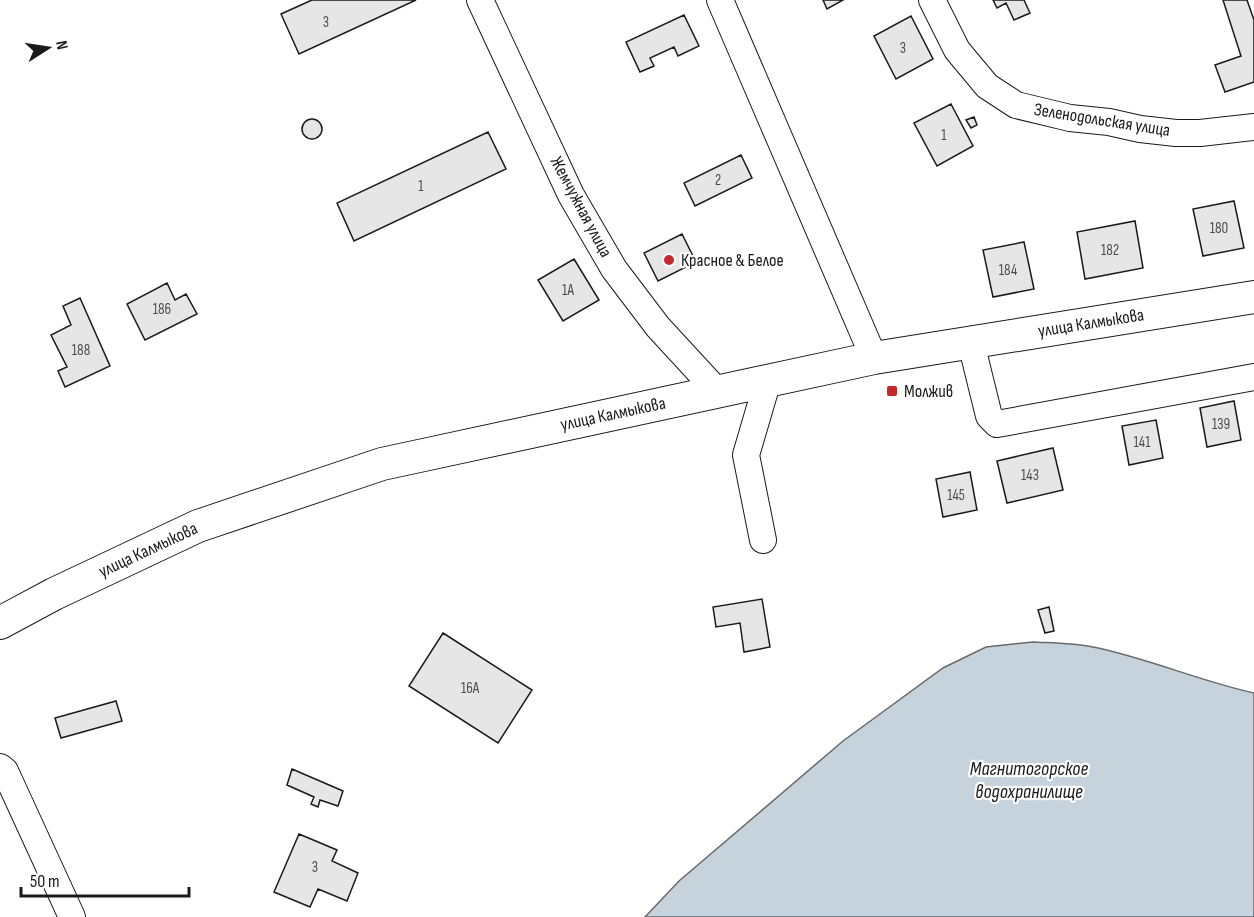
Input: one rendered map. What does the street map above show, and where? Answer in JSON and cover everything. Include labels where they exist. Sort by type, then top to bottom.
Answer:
[{"type":"main road","name":"улица Калмыкова","points":[[0,623],[54,594],[198,526],[382,464],[874,358],[1254,297]]},
{"type":"street","name":"Жемчужная улица","points":[[480,0],[571,195],[614,269],[658,327],[717,391]]},
{"type":"street","points":[[720,0],[874,358]]},
{"type":"street","name":"Зеленодольская улица","points":[[932,0],[957,50],[987,86],[1016,105],[1070,118],[1164,132],[1200,133],[1254,127]]},
{"type":"street","points":[[971,342],[989,416],[997,424],[1254,377]]},
{"type":"street","points":[[763,540],[746,455],[768,380]]},
{"type":"street","points":[[0,767],[5,771],[72,917]]},
{"type":"water","name":"Магнитогорское водохранилище","points":[[1033,642],[1093,647],[1254,693],[1254,917],[645,917],[679,881],[843,741],[943,668],[986,647]]},
{"type":"building","points":[[312,0],[416,0],[299,54],[281,14]]},
{"type":"building","points":[[823,0],[843,0],[827,9]]},
{"type":"building","points":[[993,0],[1024,0],[1030,13],[1014,20],[1006,3],[997,8]]},
{"type":"building","points":[[1223,0],[1247,0],[1254,20],[1254,82],[1225,92],[1215,65],[1241,56]]},
{"type":"building","points":[[684,15],[699,46],[678,56],[674,47],[650,58],[654,66],[640,72],[626,42]]},
{"type":"building","points":[[911,16],[933,59],[896,79],[874,36]]},
{"type":"building","points":[[951,104],[973,146],[937,166],[914,123]]},
{"type":"building","points":[[974,117],[977,125],[971,128],[966,120]]},
{"type":"building","points":[[312,119],[319,122],[322,129],[319,136],[312,139],[305,136],[302,129],[305,122]]},
{"type":"building","points":[[488,132],[506,169],[354,241],[337,203]]},
{"type":"building","points":[[741,155],[752,178],[695,206],[684,183]]},
{"type":"building","points":[[1234,201],[1244,248],[1203,256],[1193,209]]},
{"type":"building","points":[[1135,221],[1143,268],[1085,279],[1077,232]]},
{"type":"building","points":[[682,234],[696,262],[658,281],[644,253]]},
{"type":"building","points":[[1024,242],[1034,289],[993,297],[983,250]]},
{"type":"building","points":[[574,259],[599,300],[563,321],[538,280]]},
{"type":"building","points":[[167,283],[175,300],[186,294],[197,314],[145,340],[127,304]]},
{"type":"building","points":[[80,298],[110,366],[65,387],[58,371],[67,367],[51,335],[71,325],[63,306]]},
{"type":"building","points":[[1234,401],[1241,440],[1207,447],[1200,408]]},
{"type":"building","points":[[1156,420],[1163,458],[1129,465],[1122,426]]},
{"type":"building","points":[[1053,448],[1063,490],[1007,503],[997,461]]},
{"type":"building","points":[[970,472],[977,510],[943,517],[936,479]]},
{"type":"building","points":[[762,599],[770,647],[744,652],[740,623],[716,627],[713,607]]},
{"type":"building","points":[[1049,607],[1054,631],[1045,633],[1038,610]]},
{"type":"building","points":[[443,633],[532,690],[498,743],[409,686]]},
{"type":"building","points":[[116,701],[122,721],[61,738],[55,718]]},
{"type":"building","points":[[292,769],[343,791],[338,806],[320,800],[318,807],[311,804],[314,797],[287,785]]},
{"type":"building","points":[[299,834],[337,850],[332,861],[358,873],[347,901],[318,889],[310,907],[274,892]]},
{"type":"place","name":"Красное & Белое","points":[[669,260]]},
{"type":"place","name":"Молжив","points":[[892,391]]}]
